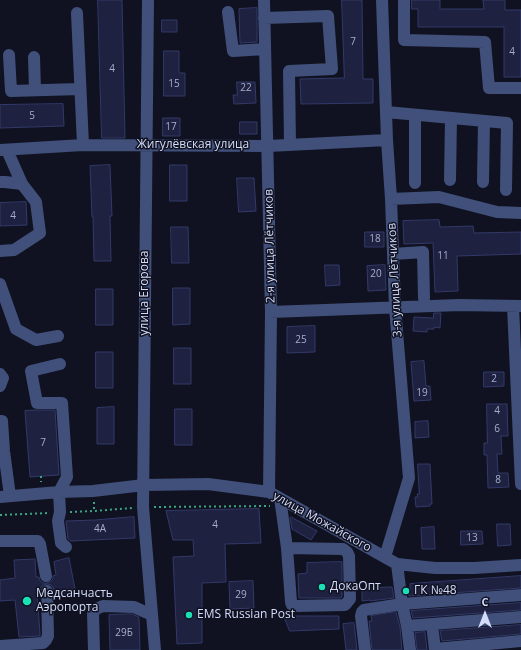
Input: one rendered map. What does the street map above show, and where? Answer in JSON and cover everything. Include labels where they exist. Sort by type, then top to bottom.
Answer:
[{"type":"street","name":"улица Егорова","points":[[148,0],[144,517],[155,650]]},
{"type":"street","name":"2-я улица Лётчиков","points":[[264,0],[271,312],[269,492]]},
{"type":"street","name":"3-я улица Лётчиков","points":[[382,0],[395,307],[410,478],[385,557]]},
{"type":"street","points":[[404,0],[404,40],[485,42],[489,88],[521,88]]},
{"type":"street","points":[[228,12],[233,51],[265,49]]},
{"type":"street","points":[[77,13],[82,145]]},
{"type":"street","points":[[264,18],[328,16],[332,69],[289,72],[290,145]]},
{"type":"street","points":[[34,57],[35,90]]},
{"type":"street","points":[[13,61],[11,91],[80,89]]},
{"type":"street","points":[[386,112],[508,123],[506,190]]},
{"type":"street","points":[[415,114],[415,183]]},
{"type":"street","points":[[450,180],[452,118]]},
{"type":"street","points":[[483,182],[484,121]]},
{"type":"street","name":"Жигулёвская улица","points":[[3,150],[82,145],[268,146],[387,140]]},
{"type":"street","points":[[0,251],[14,250],[40,233],[36,202],[22,184],[3,150]]},
{"type":"street","points":[[0,182],[22,184]]},
{"type":"street","points":[[391,198],[439,197],[497,212],[521,212]]},
{"type":"street","points":[[393,254],[423,252],[424,298]]},
{"type":"street","points":[[0,284],[16,329],[36,340],[58,336]]},
{"type":"street","points":[[271,312],[459,305],[517,306],[521,484]]},
{"type":"street","points":[[60,364],[31,370],[37,403],[62,403],[67,477],[59,492],[60,512],[58,521],[61,544],[66,547]]},
{"type":"street","points":[[0,374],[3,378],[0,386]]},
{"type":"street","points":[[0,421],[2,421],[4,451],[5,496]]},
{"type":"street","name":"улица Можайского","points":[[5,496],[93,491],[144,485],[208,484],[269,492],[397,564],[435,568],[474,568],[521,565]]},
{"type":"street","points":[[280,498],[287,548],[292,605],[345,605],[350,599],[349,556],[347,552],[343,549],[287,548]]},
{"type":"street","points":[[0,541],[38,541],[40,544],[46,576]]},
{"type":"street","points":[[397,564],[410,650]]},
{"type":"street","points":[[0,646],[42,643],[46,640],[48,636],[47,591]]},
{"type":"street","points":[[365,650],[361,616],[364,610],[402,604],[521,595]]},
{"type":"street","points":[[94,650],[93,613],[96,609],[103,606],[134,607],[152,614]]},
{"type":"street","points":[[407,626],[521,617]]},
{"type":"street","points":[[432,624],[435,649],[521,641]]},
{"type":"building","points":[[98,0],[122,0],[125,138],[102,138]]},
{"type":"building","points":[[342,0],[362,0],[363,79],[373,79],[373,103],[301,104],[300,79],[344,78]]},
{"type":"building","points":[[412,0],[440,0],[440,9],[484,9],[483,0],[505,0],[505,10],[521,10],[521,77],[504,77],[504,27],[418,27],[418,9],[412,9]]},
{"type":"building","points":[[257,8],[257,42],[240,43],[239,9]]},
{"type":"building","points":[[162,20],[177,20],[177,32],[162,32]]},
{"type":"building","points":[[164,51],[179,51],[179,73],[185,73],[185,96],[164,96]]},
{"type":"building","points":[[237,82],[255,82],[256,103],[234,104],[233,95],[237,95]]},
{"type":"building","points":[[63,104],[64,126],[0,128],[0,105]]},
{"type":"building","points":[[163,118],[180,118],[180,136],[163,136]]},
{"type":"building","points":[[240,122],[257,122],[257,134],[240,134]]},
{"type":"building","points":[[110,165],[112,216],[110,216],[111,261],[94,261],[90,166]]},
{"type":"building","points":[[170,165],[187,165],[187,201],[170,201]]},
{"type":"building","points":[[237,178],[254,178],[256,211],[239,212]]},
{"type":"building","points":[[26,202],[27,225],[0,226],[0,203]]},
{"type":"building","points":[[439,220],[440,227],[473,226],[474,233],[521,232],[521,254],[457,256],[458,291],[435,292],[433,243],[404,244],[403,221]]},
{"type":"building","points":[[171,227],[188,227],[189,263],[172,263]]},
{"type":"building","points":[[365,232],[384,232],[384,247],[365,247]]},
{"type":"building","points":[[325,265],[339,265],[340,285],[326,286]]},
{"type":"building","points":[[385,265],[386,290],[368,291],[367,266]]},
{"type":"building","points":[[173,288],[190,288],[190,324],[173,325]]},
{"type":"building","points":[[96,289],[113,289],[113,325],[96,325]]},
{"type":"building","points":[[434,313],[441,313],[440,328],[434,327],[434,329],[427,329],[427,332],[413,331],[414,317],[433,318]]},
{"type":"building","points":[[315,326],[315,352],[287,353],[287,327]]},
{"type":"building","points":[[174,348],[191,348],[191,384],[174,384]]},
{"type":"building","points":[[96,352],[113,352],[113,388],[96,388]]},
{"type":"building","points":[[424,361],[426,386],[430,386],[431,400],[414,401],[411,362]]},
{"type":"building","points":[[484,372],[504,372],[504,386],[484,387]]},
{"type":"building","points":[[487,404],[507,404],[508,436],[501,436],[502,454],[497,454],[498,473],[508,473],[509,487],[488,488],[487,455],[484,455],[484,443],[487,443]]},
{"type":"building","points":[[114,407],[114,444],[97,444],[97,408]]},
{"type":"building","points":[[175,409],[192,409],[192,445],[175,445]]},
{"type":"building","points":[[55,410],[59,475],[30,477],[25,411]]},
{"type":"building","points":[[428,421],[429,437],[415,438],[415,422]]},
{"type":"building","points":[[418,464],[430,464],[432,504],[430,504],[430,506],[416,507],[415,497],[418,497],[417,494],[419,494]]},
{"type":"building","points":[[259,509],[261,543],[225,544],[226,582],[202,583],[202,643],[177,644],[173,557],[194,556],[193,540],[173,540],[166,511]]},
{"type":"building","points":[[134,517],[135,538],[71,541],[68,539],[66,521]]},
{"type":"building","points":[[291,517],[317,531],[311,540],[292,529]]},
{"type":"building","points":[[497,524],[510,524],[511,545],[498,546]]},
{"type":"building","points":[[434,527],[435,549],[422,549],[421,528]]},
{"type":"building","points":[[461,531],[482,531],[483,544],[461,545]]},
{"type":"building","name":"Медсанчасть Аэропорта","points":[[69,558],[76,594],[57,596],[57,590],[54,590],[51,585],[43,585],[40,588],[40,591],[37,592],[40,636],[19,637],[15,600],[0,601],[0,580],[15,578],[14,560],[35,559],[36,577],[39,577],[40,581],[43,583],[48,583],[53,579],[53,576],[56,575],[54,562]]},
{"type":"building","name":"ДокаОпт","points":[[342,562],[341,598],[299,598],[298,574],[307,573],[307,563]]},
{"type":"building","points":[[521,576],[521,588],[409,596],[408,590],[410,591],[410,584]]},
{"type":"building","points":[[253,581],[254,608],[230,609],[229,582]]},
{"type":"building","points":[[392,587],[394,598],[362,601],[362,589]]},
{"type":"building","points":[[521,603],[521,610],[413,618],[411,611]]},
{"type":"building","points":[[396,612],[400,627],[402,650],[372,650],[369,621],[372,621],[371,616]]},
{"type":"building","points":[[132,614],[139,617],[140,650],[110,650],[109,615]]},
{"type":"building","points":[[284,616],[339,616],[339,629],[290,631]]},
{"type":"building","points":[[354,623],[357,650],[346,650],[343,624]]},
{"type":"building","points":[[521,625],[521,634],[442,641],[440,631]]},
{"type":"building","points":[[425,632],[427,650],[417,650],[415,633]]},
{"type":"place","name":"ДокаОпт","points":[[322,587]]},
{"type":"place","name":"ГК №48","points":[[406,591]]},
{"type":"place","name":"Медсанчасть Аэропорта","points":[[27,601]]},
{"type":"place","name":"EMS Russian Рost","points":[[189,615]]}]
